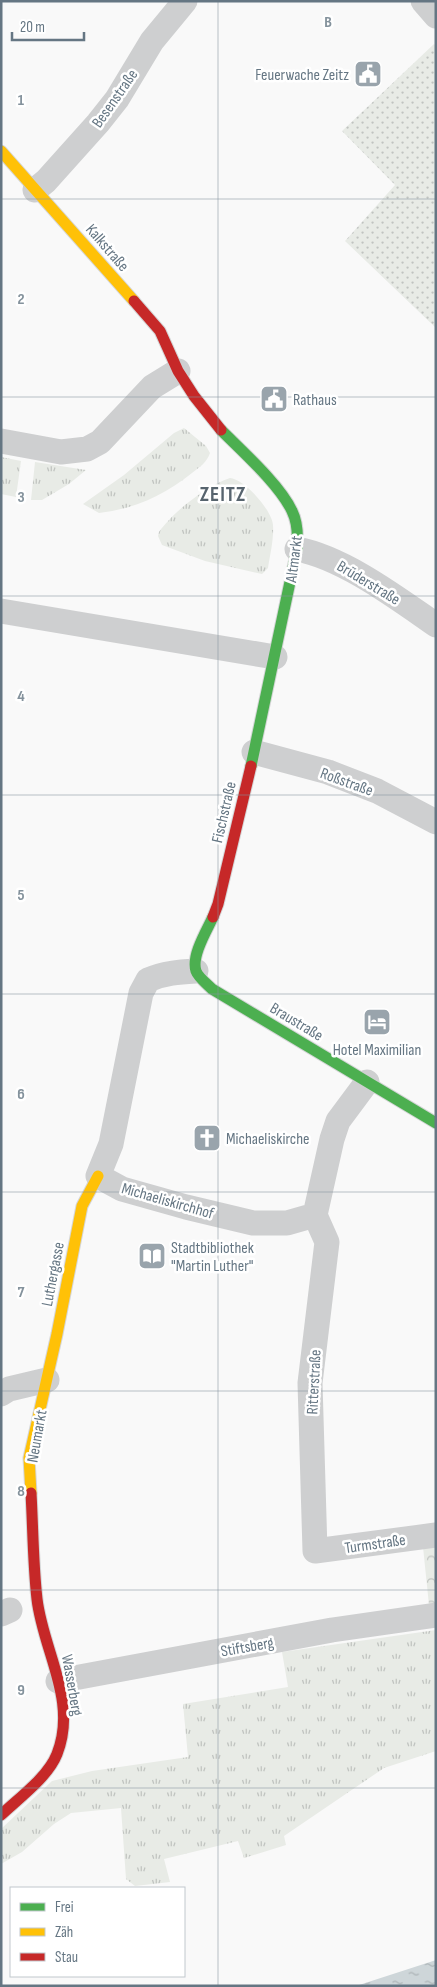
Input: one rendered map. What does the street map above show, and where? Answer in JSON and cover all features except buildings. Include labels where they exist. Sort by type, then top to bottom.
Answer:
[{"type":"main road","name":"Kalkstraße","points":[[1,152],[160,331],[178,371]]},
{"type":"main road","name":"Altmarkt","points":[[178,371],[215,423],[282,494],[293,512],[298,542],[275,657]]},
{"type":"main road","name":"Fischstraße","points":[[196,972],[196,952],[218,904],[275,657]]},
{"type":"main road","name":"Braustraße","points":[[196,972],[212,990],[436,1123]]},
{"type":"main road","name":"Luthergasse","points":[[47,1380],[82,1206],[98,1176]]},
{"type":"main road","name":"Neumarkt","points":[[37,1600],[29,1458],[47,1380]]},
{"type":"main road","name":"Wasserberg","points":[[1,1815],[49,1769],[58,1754],[64,1728],[64,1706],[37,1600]]},
{"type":"street","name":"Besenstraße","points":[[35,190],[46,181],[98,123],[117,99],[152,41],[185,1]]},
{"type":"street","points":[[423,1],[436,16]]},
{"type":"street","points":[[1,441],[61,452],[86,448],[100,442],[152,386],[178,371]]},
{"type":"street","name":"Brüderstraße","points":[[298,542],[312,552],[339,563],[436,625]]},
{"type":"street","points":[[1,611],[275,657]]},
{"type":"street","name":"Roßstraße","points":[[254,752],[328,772],[377,791],[436,822]]},
{"type":"street","points":[[98,1176],[111,1144],[144,986],[148,980],[159,975],[174,972],[196,972]]},
{"type":"street","points":[[315,1215],[332,1139],[338,1121],[376,1087]]},
{"type":"street","name":"Michaeliskirchhof","points":[[98,1176],[122,1189],[186,1207],[253,1222],[287,1223],[315,1215]]},
{"type":"street","name":"Ritterstraße","points":[[315,1215],[327,1242],[310,1383],[315,1551]]},
{"type":"street","name":"Neumarkt","points":[[1,1394],[10,1389],[47,1380]]},
{"type":"street","name":"Turmstraße","points":[[315,1551],[436,1535]]},
{"type":"street","name":"Stiftsberg","points":[[58,1681],[332,1630],[436,1615]]},
{"type":"green space","points":[[434,44],[436,46],[436,328],[345,241],[395,185],[342,131]]},
{"type":"green space","points":[[184,428],[206,446],[210,453],[203,464],[182,481],[148,500],[112,511],[99,513],[83,504],[124,475],[174,433]]},
{"type":"green space","points":[[1,457],[21,461],[16,497],[1,494]]},
{"type":"green space","points":[[35,462],[86,470],[69,484],[42,500],[31,500]]},
{"type":"green space","points":[[230,478],[242,484],[256,496],[268,511],[273,525],[268,568],[262,574],[205,561],[162,545],[158,536],[165,524],[191,501],[211,487]]},
{"type":"green space","points":[[436,1546],[436,1604],[429,1605],[423,1547]]},
{"type":"green space","points":[[436,1630],[436,1751],[384,1768],[284,1836],[286,1845],[244,1858],[238,1841],[164,1859],[170,1882],[135,1886],[126,1879],[121,1808],[71,1813],[54,1824],[22,1852],[1,1864],[1,1829],[52,1781],[92,1771],[188,1757],[183,1704],[288,1687],[282,1652]]},
{"type":"water","points":[[436,1960],[436,1986],[356,1986],[430,1962]]},
{"type":"traffic: fast","points":[[221,430],[279,490],[292,511],[297,530],[297,549],[251,766]]},
{"type":"traffic: fast","points":[[213,917],[200,943],[195,965],[199,976],[212,989],[436,1123]]},
{"type":"traffic: slow","points":[[1,151],[134,301]]},
{"type":"traffic: slow","points":[[31,1493],[29,1458],[57,1334],[82,1206],[98,1176]]},
{"type":"traffic: jam","points":[[134,301],[160,331],[178,371],[194,396],[221,430]]},
{"type":"traffic: jam","points":[[213,917],[218,904],[251,766]]},
{"type":"traffic: jam","points":[[1,1815],[32,1787],[53,1763],[62,1734],[64,1715],[57,1676],[40,1618],[37,1599],[31,1493]]},
{"type":"place","name":"Feuerwache Zeitz","points":[[368,74]]},
{"type":"place","name":"Rathaus","points":[[274,399]]},
{"type":"place","name":"Hotel Maximilian","points":[[377,1022]]},
{"type":"place","name":"Michaeliskirche","points":[[207,1138]]},
{"type":"place","name":"Stadtbibliothek \"Martin Luther\"","points":[[152,1256]]},
{"type":"district","name":"ZEITZ","points":[[223,494]]}]
